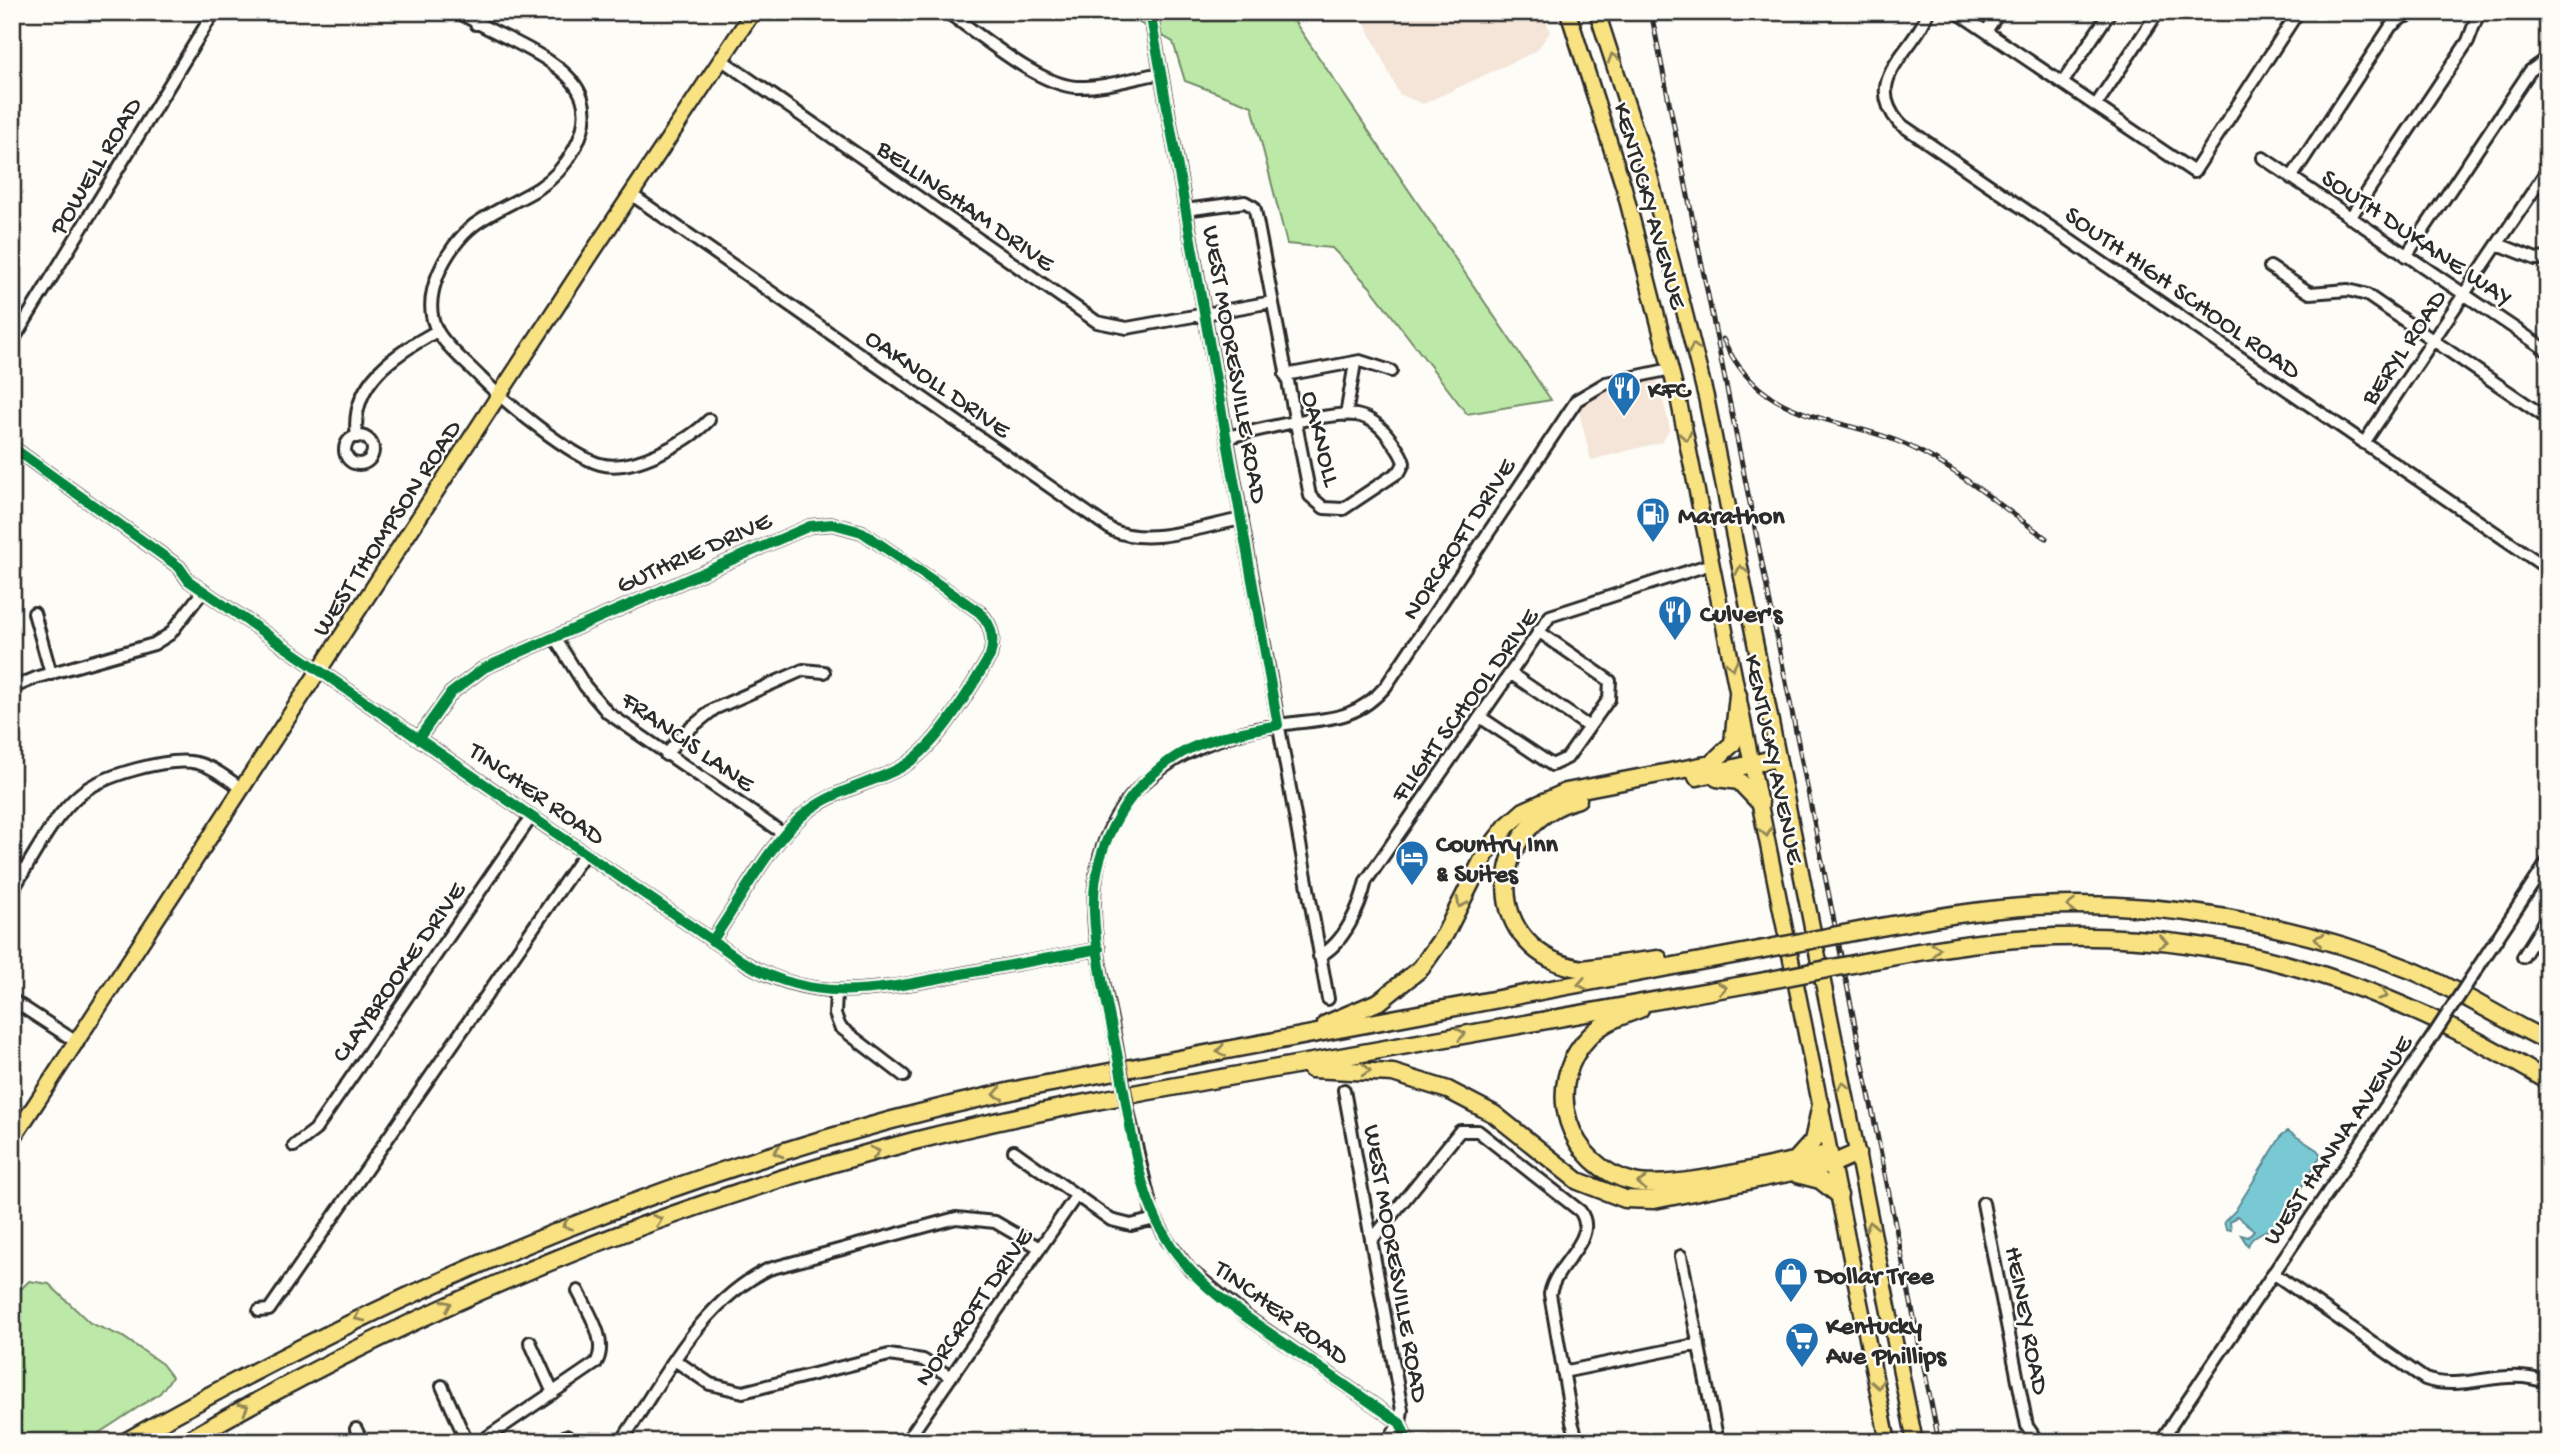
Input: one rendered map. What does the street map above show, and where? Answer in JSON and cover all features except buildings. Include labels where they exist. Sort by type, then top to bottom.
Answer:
[{"type":"highway","points":[[1711,764],[1733,743],[1738,695]]},
{"type":"highway","points":[[1288,1039],[1368,1007],[1412,977],[1438,947],[1492,844],[1507,826],[1534,804],[1566,792],[1711,764],[1777,758]]},
{"type":"highway","points":[[1752,761],[1693,778],[1586,797],[1563,804],[1540,816],[1520,838],[1510,858],[1505,880],[1510,910],[1523,936],[1533,948],[1546,957],[1571,967],[1583,969],[1728,950],[1752,952]]},
{"type":"highway","points":[[1693,778],[1736,780],[1760,803]]},
{"type":"highway","points":[[125,1442],[241,1377],[433,1282],[565,1226],[779,1151],[942,1107],[1288,1039],[1959,914],[2036,906],[2116,907],[2207,916],[2297,933],[2377,957],[2459,992],[2548,1041]]},
{"type":"highway","points":[[185,1442],[295,1380],[444,1307],[573,1251],[706,1203],[843,1161],[960,1130],[1273,1069],[1965,944],[2031,938],[2113,938],[2179,944],[2243,954],[2317,972],[2397,1000],[2475,1038],[2548,1081]]},
{"type":"highway","points":[[1678,995],[1606,1023],[1590,1035],[1573,1058],[1565,1084],[1565,1113],[1583,1152],[1610,1174],[1645,1184],[1792,1166],[1820,1180],[1839,1195]]},
{"type":"highway","points":[[2530,1032],[2548,1046]]},
{"type":"highway","points":[[2475,1038],[2548,1094]]},
{"type":"highway","points":[[1273,1069],[1377,1071],[1433,1084],[1494,1114],[1578,1181],[1625,1199],[1654,1200],[1857,1153]]},
{"type":"highway","points":[[1792,1166],[1813,1140],[1821,1105]]},
{"type":"main road","name":"WEST THOMPSON ROAD","points":[[12,1140],[753,12]]},
{"type":"main road","name":"KENTUCKY AVENUE","points":[[1567,12],[1624,188],[1671,369],[1888,1442]]},
{"type":"main road","name":"KENTUCKY AVENUE","points":[[1597,12],[1642,151],[1678,276],[1713,430],[1915,1442]]},
{"type":"street","name":"POWELL ROAD","points":[[12,342],[214,12]]},
{"type":"street","points":[[459,12],[476,24],[528,49],[565,74],[581,96],[584,123],[577,144],[551,178],[481,220],[464,236],[436,278],[432,291],[431,314],[437,331],[499,397],[576,452],[601,464],[630,464],[693,437],[709,420]]},
{"type":"street","points":[[476,24],[484,12]]},
{"type":"street","points":[[947,12],[1040,75],[1061,84],[1088,87],[1161,73]]},
{"type":"street","name":"WEST MOORESVILLE ROAD","points":[[1150,12],[1328,999]]},
{"type":"street","name":"SOUTH HIGH SCHOOL ROAD","points":[[1928,12],[1886,80],[1885,98],[1889,111],[1899,123],[2548,569]]},
{"type":"street","points":[[1958,12],[2194,172],[2298,12]]},
{"type":"street","points":[[1987,30],[1999,12]]},
{"type":"street","points":[[2063,82],[2110,12]]},
{"type":"street","points":[[2096,105],[2158,12]]},
{"type":"street","points":[[2291,178],[2391,26],[2403,17],[2420,12]]},
{"type":"street","points":[[2350,218],[2468,41],[2479,12]]},
{"type":"street","points":[[2406,256],[2524,78],[2534,66],[2548,58]]},
{"type":"street","name":"BELLINGHAM DRIVE","points":[[722,60],[1094,321],[1128,328],[1272,302]]},
{"type":"street","name":"SOUTH DUKANE WAY","points":[[2263,158],[2464,295],[2546,346]]},
{"type":"street","name":"BERYL ROAD","points":[[2364,443],[2548,169]]},
{"type":"street","name":"OAKNOLL DRIVE","points":[[632,195],[1112,530],[1130,536],[1148,537],[1242,519]]},
{"type":"street","name":"OAKNOLL","points":[[1185,210],[1245,202],[1253,205],[1307,491],[1324,508],[1348,507],[1400,471],[1404,461],[1388,436],[1371,420],[1346,415]]},
{"type":"street","points":[[2498,244],[2536,259],[2548,258]]},
{"type":"street","points":[[2270,267],[2310,293],[2344,289],[2364,293],[2548,419]]},
{"type":"street","points":[[358,437],[360,407],[376,373],[397,353],[437,331]]},
{"type":"street","points":[[1286,375],[1367,362],[1391,371]]},
{"type":"street","points":[[1227,437],[1346,415],[1355,363]]},
{"type":"street","name":"NORCROFT DRIVE","points":[[1099,949],[1094,902],[1100,857],[1116,819],[1137,790],[1157,771],[1191,748],[1212,739],[1278,725],[1345,716],[1370,704],[1386,686],[1577,400],[1606,383],[1671,369]]},
{"type":"street","name":"TINCHER ROAD","points":[[12,447],[179,567],[187,580],[712,941],[772,977],[797,986],[836,992],[877,990],[1099,949],[1142,1179],[1155,1219],[1176,1253],[1212,1291],[1400,1423]]},
{"type":"street","name":"GUTHRIE DRIVE","points":[[419,738],[451,693],[467,679],[796,530],[829,524],[848,527],[872,538],[979,612],[991,631],[990,656],[928,747],[901,767],[824,800],[803,816],[785,835]]},
{"type":"street","name":"FLIGHT SCHOOL DRIVE","points":[[1319,956],[1331,950],[1361,903],[1366,881],[1550,616],[1712,564]]},
{"type":"street","points":[[12,688],[154,644],[170,634],[203,591]]},
{"type":"street","points":[[34,613],[51,674]]},
{"type":"street","points":[[1480,717],[1552,765],[1567,758],[1609,699],[1609,681],[1538,631]]},
{"type":"street","name":"FRANCIS LANE","points":[[555,638],[585,686],[608,713],[785,835]]},
{"type":"street","points":[[666,754],[682,734],[714,709],[803,670],[824,672]]},
{"type":"street","points":[[1510,673],[1589,727]]},
{"type":"street","points":[[12,891],[69,804],[99,783],[184,761],[206,765],[243,789]]},
{"type":"street","name":"CLAYBROOKE DRIVE","points":[[294,1146],[315,1130],[531,816]]},
{"type":"street","points":[[712,941],[785,835]]},
{"type":"street","points":[[258,1311],[269,1310],[585,853]]},
{"type":"street","name":"WEST HANNA AVENUE","points":[[2160,1442],[2548,861]]},
{"type":"street","points":[[2523,957],[2548,917]]},
{"type":"street","points":[[836,992],[835,1014],[843,1031],[904,1076]]},
{"type":"street","points":[[12,1000],[78,1043]]},
{"type":"street","name":"WEST MOORESVILLE ROAD","points":[[1344,1090],[1402,1410],[1400,1423],[1408,1442]]},
{"type":"street","points":[[1371,1241],[1460,1131],[1469,1128],[1478,1131],[1580,1211],[1587,1221],[1587,1234],[1553,1279],[1550,1294],[1578,1442]]},
{"type":"street","points":[[1014,1151],[1119,1223],[1135,1224],[1155,1219]]},
{"type":"street","name":"NORCROFT DRIVE","points":[[906,1442],[1076,1196]]},
{"type":"street","name":"HEINEY ROAD","points":[[1983,1203],[2027,1426],[2038,1442]]},
{"type":"street","points":[[621,1442],[707,1316],[733,1289],[769,1269],[956,1218],[995,1222],[1040,1248]]},
{"type":"street","points":[[1681,1256],[1718,1442]]},
{"type":"street","points":[[2273,1273],[2425,1379],[2455,1383],[2510,1375],[2548,1383]]},
{"type":"street","points":[[480,1442],[593,1366],[601,1354],[601,1343],[578,1291]]},
{"type":"street","points":[[530,1342],[553,1392]]},
{"type":"street","points":[[1563,1372],[1699,1344]]},
{"type":"street","points":[[676,1361],[710,1384],[743,1392],[889,1355],[923,1360],[951,1377]]},
{"type":"street","points":[[442,1386],[467,1442]]},
{"type":"street","points":[[1387,1442],[1400,1423]]},
{"type":"street","points":[[356,1429],[362,1442]]},
{"type":"shaded area","points":[[1360,12],[1543,12],[1550,32],[1536,51],[1423,104],[1399,94]]},
{"type":"shaded area","name":"KFC","points":[[1657,376],[1670,429],[1662,442],[1591,460],[1578,408],[1601,390]]},
{"type":"green space","points":[[1120,12],[1288,12],[1551,400],[1467,414],[1370,287],[1332,248],[1287,244],[1252,106],[1185,81],[1173,42]]},
{"type":"green space","points":[[29,1281],[49,1284],[90,1323],[123,1337],[162,1364],[172,1377],[160,1393],[85,1442],[12,1442],[12,1298]]},
{"type":"water","points":[[2288,1131],[2321,1155],[2276,1229],[2259,1234],[2248,1246],[2241,1235],[2248,1237],[2254,1230],[2237,1216],[2230,1222],[2231,1230],[2226,1229],[2224,1222],[2235,1211],[2282,1135]]},
{"type":"railway","points":[[1651,12],[1939,1442]]},
{"type":"railway","points":[[1723,339],[1740,368],[1759,388],[1781,403],[1913,448],[1964,478],[2046,538]]},
{"type":"cycle path","points":[[1150,12],[1278,725],[1223,737],[1191,748],[1169,761],[1133,795],[1119,816],[1099,862],[1094,912],[1101,971],[1138,1165],[1153,1212],[1177,1254],[1188,1268],[1242,1314],[1400,1423],[1408,1442]]},
{"type":"cycle path","points":[[12,447],[179,567],[189,581],[742,961],[769,975],[796,985],[823,989],[876,989],[1099,949]]},
{"type":"cycle path","points":[[419,738],[451,693],[484,668],[810,526],[833,524],[862,532],[979,612],[991,632],[990,656],[939,733],[900,768],[841,792],[808,811],[768,855],[712,941]]},
{"type":"place","name":"KFC","points":[[1624,418]]},
{"type":"place","name":"Marathon","points":[[1653,544]]},
{"type":"place","name":"Culver's","points":[[1675,642]]},
{"type":"place","name":"Country Inn & Suites","points":[[1412,887]]},
{"type":"place","name":"Dollar Tree","points":[[1791,1304]]},
{"type":"place","name":"Kentucky Ave Phillips","points":[[1802,1369]]}]
